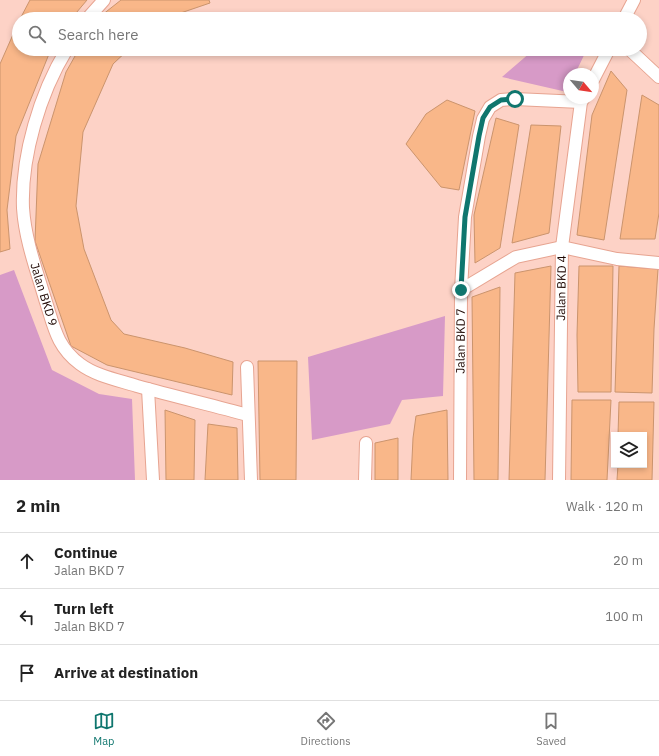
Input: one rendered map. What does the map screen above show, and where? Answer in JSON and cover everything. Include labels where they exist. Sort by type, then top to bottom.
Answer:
[{"type":"street","points":[[93,12],[104,0]]},
{"type":"street","points":[[628,12],[634,0]]},
{"type":"street","name":"Jalan BKD 9","points":[[63,56],[54,72],[44,96],[35,125],[28,156],[23,208],[32,257],[58,340],[67,353],[81,364],[99,374],[148,389],[248,415]]},
{"type":"street","points":[[599,68],[605,56]]},
{"type":"street","points":[[636,56],[659,77]]},
{"type":"street","name":"Jalan BKD 7","points":[[460,480],[461,290],[465,217],[483,118],[490,107],[501,100],[563,100]]},
{"type":"street","name":"Jalan BKD 4","points":[[559,480],[562,247],[582,104]]},
{"type":"street","points":[[461,290],[516,257],[562,247],[617,259],[659,263]]},
{"type":"street","points":[[247,367],[250,480]]},
{"type":"street","points":[[148,389],[153,480]]},
{"type":"street","points":[[365,480],[366,443]]},
{"type":"shaded area","points":[[526,56],[584,56],[578,68],[563,68],[563,91],[502,77]]},
{"type":"shaded area","points":[[14,270],[52,370],[99,394],[132,399],[135,480],[0,480],[0,275]]},
{"type":"shaded area","points":[[445,316],[443,396],[402,400],[390,424],[312,440],[308,357]]},
{"type":"building","points":[[30,0],[87,0],[77,12],[24,12]]},
{"type":"building","points":[[121,0],[209,0],[210,3],[184,12],[106,12]]},
{"type":"building","points":[[12,37],[12,56],[48,56],[16,136],[7,210],[10,249],[0,252],[0,64]]},
{"type":"building","points":[[75,56],[122,56],[113,64],[83,132],[76,206],[84,249],[111,320],[124,334],[185,348],[233,362],[232,395],[107,365],[71,346],[35,241],[38,164],[66,72]]},
{"type":"building","points":[[611,71],[627,90],[604,240],[577,235],[592,115],[597,104],[599,104],[599,99]]},
{"type":"building","points":[[642,95],[659,105],[659,213],[655,239],[620,239]]},
{"type":"building","points":[[447,100],[475,111],[459,190],[441,187],[406,144],[426,114]]},
{"type":"building","points":[[496,118],[519,125],[500,248],[475,263],[474,215]]},
{"type":"building","points":[[531,125],[561,126],[549,233],[512,243]]},
{"type":"building","points":[[551,266],[545,480],[509,480],[515,273]]},
{"type":"building","points":[[579,266],[613,266],[611,392],[578,392],[577,335]]},
{"type":"building","points":[[619,266],[658,269],[652,393],[615,392]]},
{"type":"building","points":[[500,287],[498,480],[474,480],[472,297]]},
{"type":"building","points":[[258,361],[297,361],[296,480],[260,480]]},
{"type":"building","points":[[572,400],[611,400],[607,480],[571,480]]},
{"type":"building","points":[[619,402],[654,402],[652,480],[617,480],[618,468],[647,468],[647,432],[618,432]]},
{"type":"building","points":[[165,410],[195,420],[194,480],[166,480]]},
{"type":"building","points":[[447,410],[448,480],[411,480],[413,438],[416,416]]},
{"type":"building","points":[[208,424],[237,428],[238,480],[205,480]]},
{"type":"building","points":[[398,438],[398,480],[375,480],[375,443]]},
{"type":"route","points":[[461,290],[465,217],[483,118],[490,107],[501,100],[515,99]]}]
